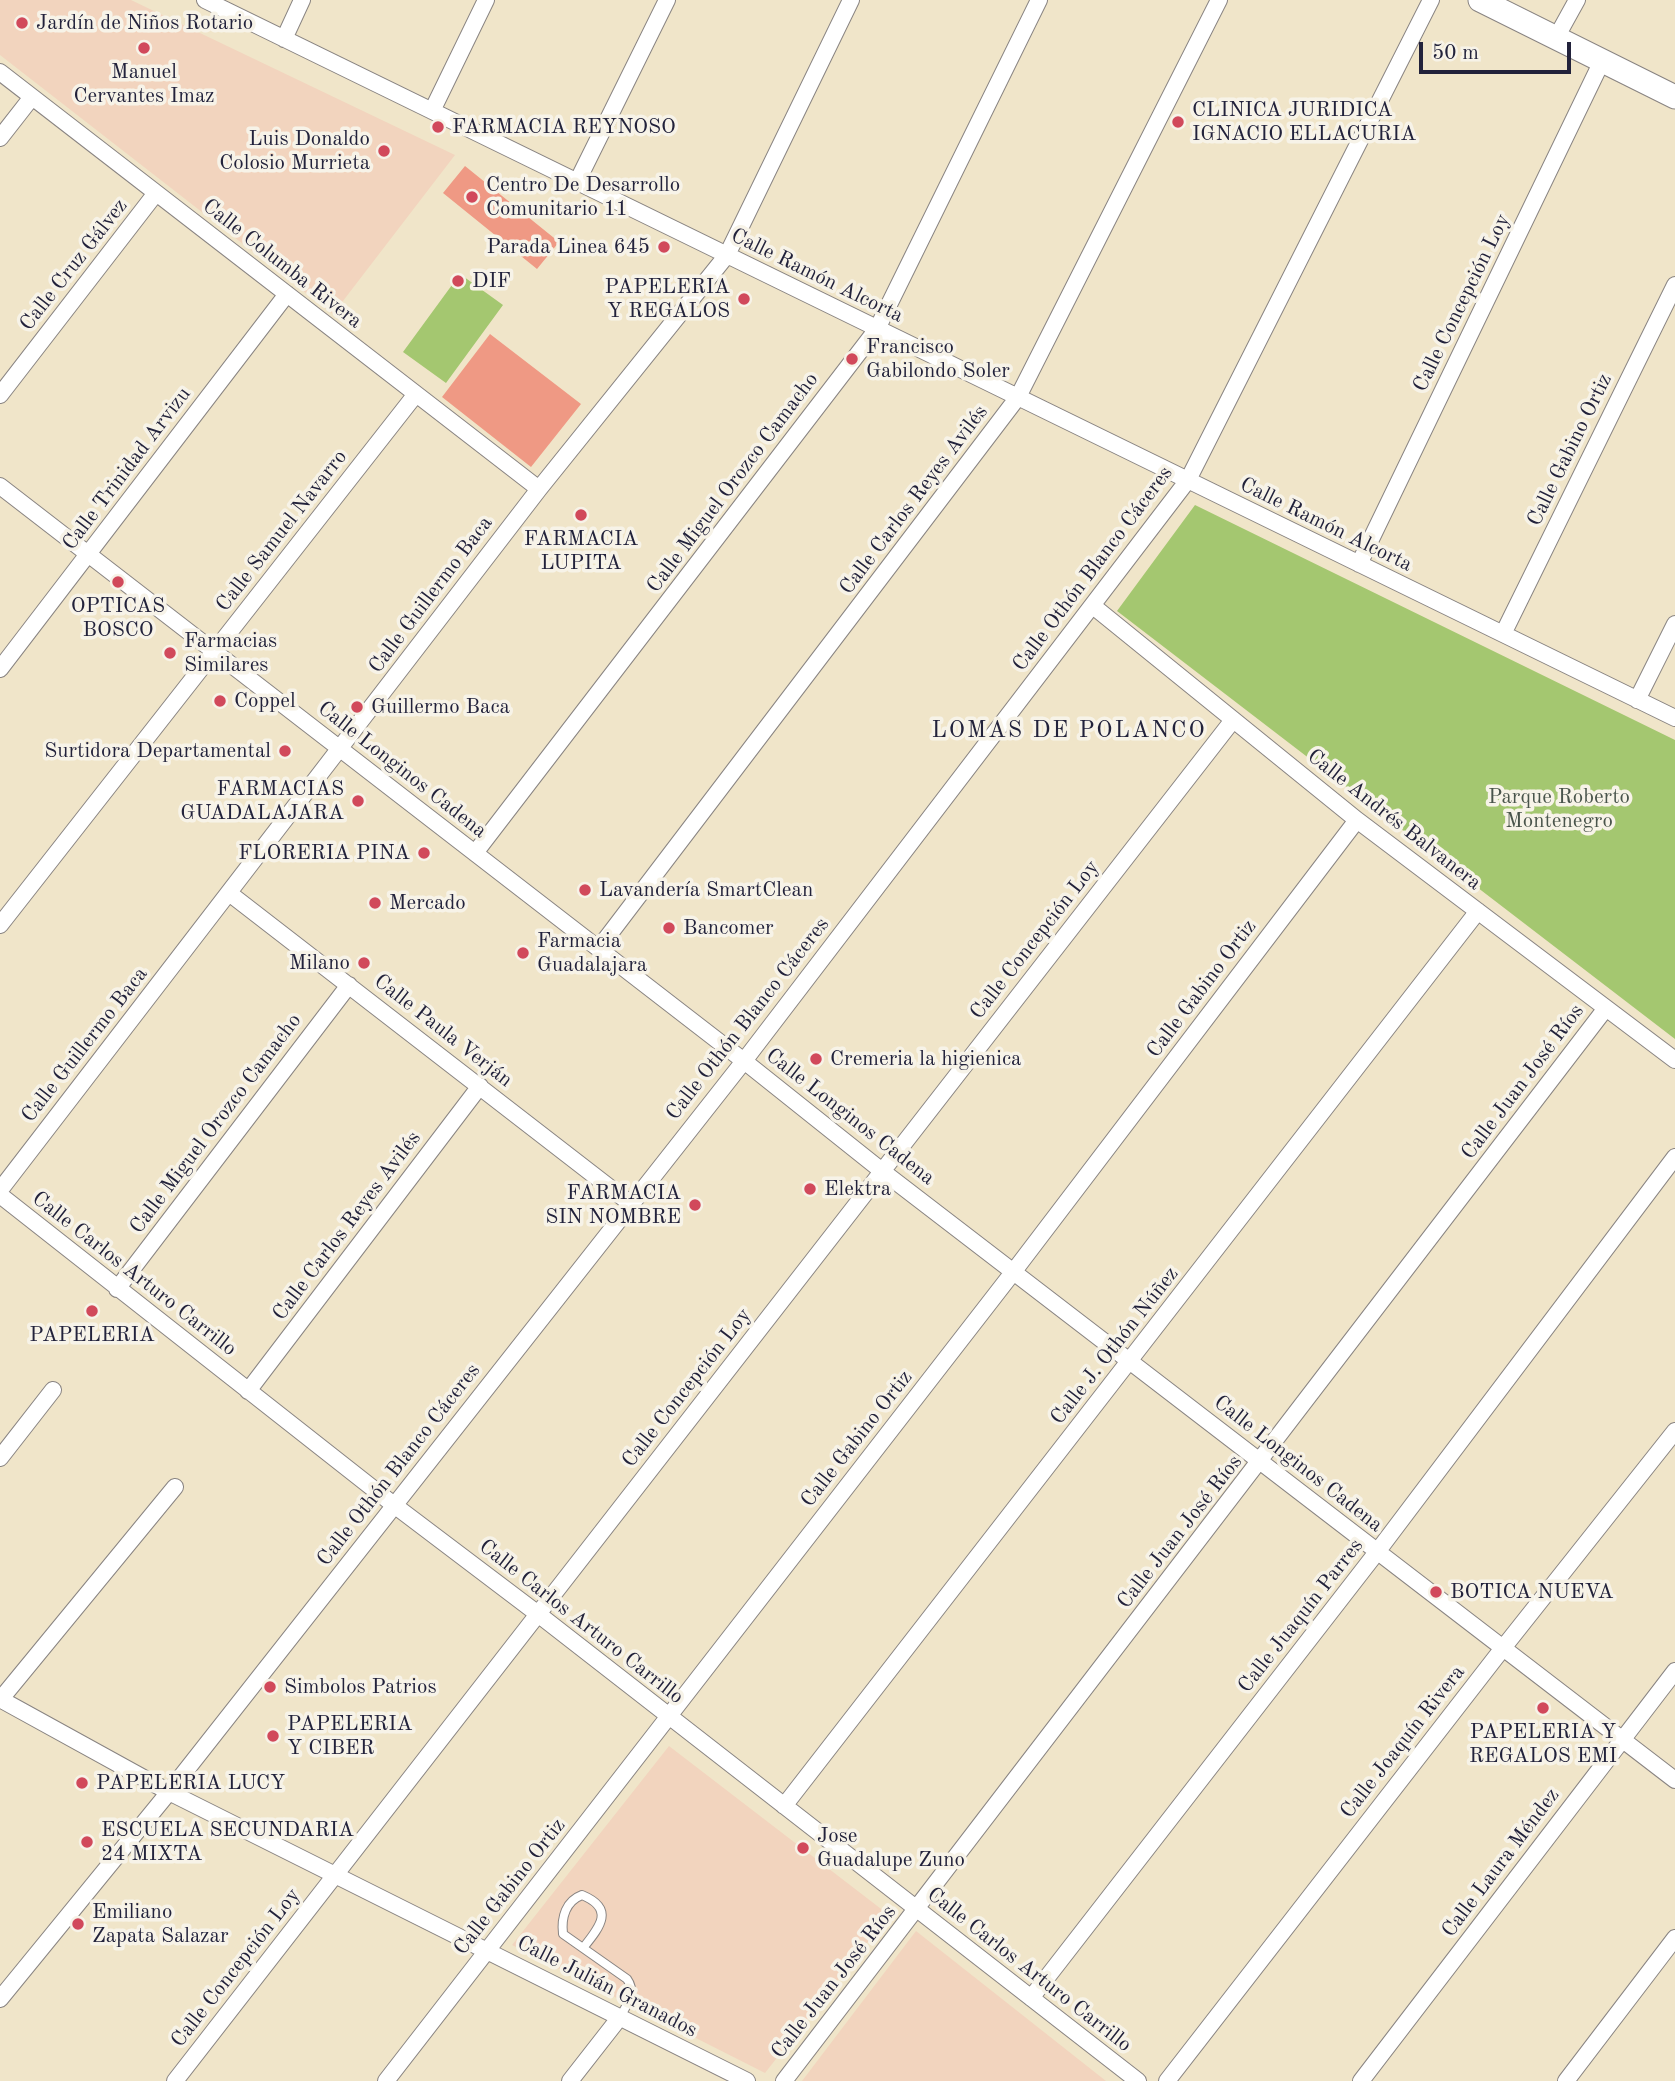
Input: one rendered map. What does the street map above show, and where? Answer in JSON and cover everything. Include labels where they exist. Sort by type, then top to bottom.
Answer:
[{"type":"street","name":"Calle Ramón Alcorta","points":[[205,0],[1675,718]]},
{"type":"street","points":[[284,38],[302,0]]},
{"type":"street","points":[[432,111],[486,0]]},
{"type":"street","points":[[578,182],[667,0]]},
{"type":"street","name":"Calle Guillermo Baca","points":[[0,1189],[539,489],[727,255],[851,0]]},
{"type":"street","name":"Calle Miguel Orozco Camacho","points":[[475,853],[877,329],[1038,0]]},
{"type":"street","name":"Calle Carlos Reyes Avilés","points":[[598,948],[1018,397],[1219,0]]},
{"type":"street","name":"Calle Othón Blanco Cáceres","points":[[0,2000],[169,1792],[744,1061],[1188,480],[1431,0]]},
{"type":"street","points":[[1480,0],[1675,97]]},
{"type":"street","points":[[1556,38],[1577,0]]},
{"type":"street","name":"Calle Concepción Loy","points":[[1359,564],[1602,61]]},
{"type":"street","name":"Calle Columba Rivera","points":[[0,72],[539,489]]},
{"type":"street","points":[[0,138],[32,97]]},
{"type":"street","name":"Calle Cruz Gálvez","points":[[0,395],[156,193]]},
{"type":"street","name":"Calle Gabino Ortiz","points":[[1503,634],[1675,285]]},
{"type":"street","name":"Calle Trinidad Arvizu","points":[[0,669],[287,295]]},
{"type":"street","name":"Calle Samuel Navarro","points":[[0,925],[416,394]]},
{"type":"street","name":"Calle Longinos Cadena","points":[[0,486],[883,1171],[1675,1780]]},
{"type":"street","name":"Calle Andrés Balvanera","points":[[1093,606],[1357,820],[1675,1060]]},
{"type":"street","points":[[1637,700],[1675,624]]},
{"type":"street","name":"Calle Concepción Loy","points":[[175,2081],[1233,720]]},
{"type":"street","name":"Calle Gabino Ortiz","points":[[386,2081],[1014,1271],[1357,820]]},
{"type":"street","name":"Calle Paula Verján","points":[[229,892],[631,1203]]},
{"type":"street","name":"Calle J. Othón Núñez","points":[[784,1806],[1478,911]]},
{"type":"street","name":"Calle Miguel Orozco Camacho","points":[[117,1289],[349,985]]},
{"type":"street","name":"Calle Juan José Ríos","points":[[784,2081],[1606,1008]]},
{"type":"street","name":"Calle Carlos Reyes Avilés","points":[[248,1391],[480,1086]]},
{"type":"street","name":"Calle Juaquín Parres","points":[[1031,1998],[1377,1552],[1675,1157]]},
{"type":"street","name":"Calle Carlos Arturo Carrillo","points":[[0,1195],[394,1505],[1138,2081]]},
{"type":"street","points":[[0,1458],[52,1390]]},
{"type":"street","name":"Calle Joaquín Rivera","points":[[1167,2081],[1503,1648],[1675,1432]]},
{"type":"street","points":[[0,1699],[176,1487]]},
{"type":"street","name":"Calle Laura Méndez","points":[[1361,2081],[1675,1671]]},
{"type":"street","name":"Calle Julián Granados","points":[[0,1699],[169,1792],[747,2081]]},
{"type":"street","points":[[1566,2081],[1675,1938]]},
{"type":"street","points":[[570,2081],[620,2017]]},
{"type":"lane","points":[[583,1948],[601,1925],[602,1913],[597,1904],[582,1895],[573,1898],[566,1909],[562,1923],[563,1934],[632,1986],[631,1995],[620,2017]]},
{"type":"shaded area","points":[[0,0],[131,0],[455,155],[333,314],[0,55]]},
{"type":"shaded area","points":[[669,1746],[889,1915],[765,2073],[512,1945]]},
{"type":"shaded area","points":[[916,1931],[1106,2081],[802,2081]]},
{"type":"green space","points":[[460,274],[503,305],[446,383],[403,352]]},
{"type":"green space","name":"Parque Roberto Montenegro","points":[[1195,505],[1675,740],[1675,1039],[1117,611]]},
{"type":"building","points":[[465,166],[559,242],[537,269],[443,193]]},
{"type":"building","points":[[490,334],[581,404],[531,467],[442,397]]},
{"type":"place","name":"Jardín de Niños Rotario","points":[[22,23]]},
{"type":"place","name":"Manuel Cervantes Imaz","points":[[144,48]]},
{"type":"place","name":"CLINICA JURIDICA IGNACIO ELLACURIA","points":[[1178,122]]},
{"type":"place","name":"FARMACIA REYNOSO","points":[[438,127]]},
{"type":"place","name":"Luis Donaldo Colosio Murrieta","points":[[384,151]]},
{"type":"place","name":"Centro De Desarrollo Comunitario 11","points":[[472,197]]},
{"type":"place","name":"Parada Linea 645","points":[[664,247]]},
{"type":"place","name":"DIF","points":[[458,281]]},
{"type":"place","name":"PAPELERIA Y REGALOS","points":[[744,299]]},
{"type":"place","name":"Francisco Gabilondo Soler","points":[[852,359]]},
{"type":"place","name":"FARMACIA LUPITA","points":[[581,515]]},
{"type":"place","name":"OPTICAS BOSCO","points":[[118,582]]},
{"type":"place","name":"Farmacias Similares","points":[[170,653]]},
{"type":"place","name":"Coppel","points":[[220,701]]},
{"type":"place","name":"Guillermo Baca","points":[[357,707]]},
{"type":"place","name":"Surtidora Departamental","points":[[285,751]]},
{"type":"place","name":"FARMACIAS GUADALAJARA","points":[[358,801]]},
{"type":"place","name":"FLORERIA PINA","points":[[424,853]]},
{"type":"place","name":"Lavandería SmartClean","points":[[585,890]]},
{"type":"place","name":"Mercado","points":[[375,903]]},
{"type":"place","name":"Bancomer","points":[[669,928]]},
{"type":"place","name":"Farmacia Guadalajara","points":[[523,953]]},
{"type":"place","name":"Milano","points":[[364,963]]},
{"type":"place","name":"Cremeria la higienica","points":[[816,1059]]},
{"type":"place","name":"Elektra","points":[[810,1189]]},
{"type":"place","name":"FARMACIA SIN NOMBRE","points":[[695,1205]]},
{"type":"place","name":"PAPELERIA","points":[[92,1311]]},
{"type":"place","name":"BOTICA NUEVA","points":[[1436,1592]]},
{"type":"place","name":"Simbolos Patrios","points":[[270,1687]]},
{"type":"place","name":"PAPELERIA Y REGALOS EMI","points":[[1543,1708]]},
{"type":"place","name":"PAPELERIA Y CIBER","points":[[273,1736]]},
{"type":"place","name":"PAPELERIA LUCY","points":[[82,1783]]},
{"type":"place","name":"ESCUELA SECUNDARIA 24 MIXTA","points":[[87,1842]]},
{"type":"place","name":"Jose Guadalupe Zuno","points":[[803,1848]]},
{"type":"place","name":"Emiliano Zapata Salazar","points":[[78,1924]]},
{"type":"district","name":"LOMAS DE POLANCO","points":[[1069,731]]}]
